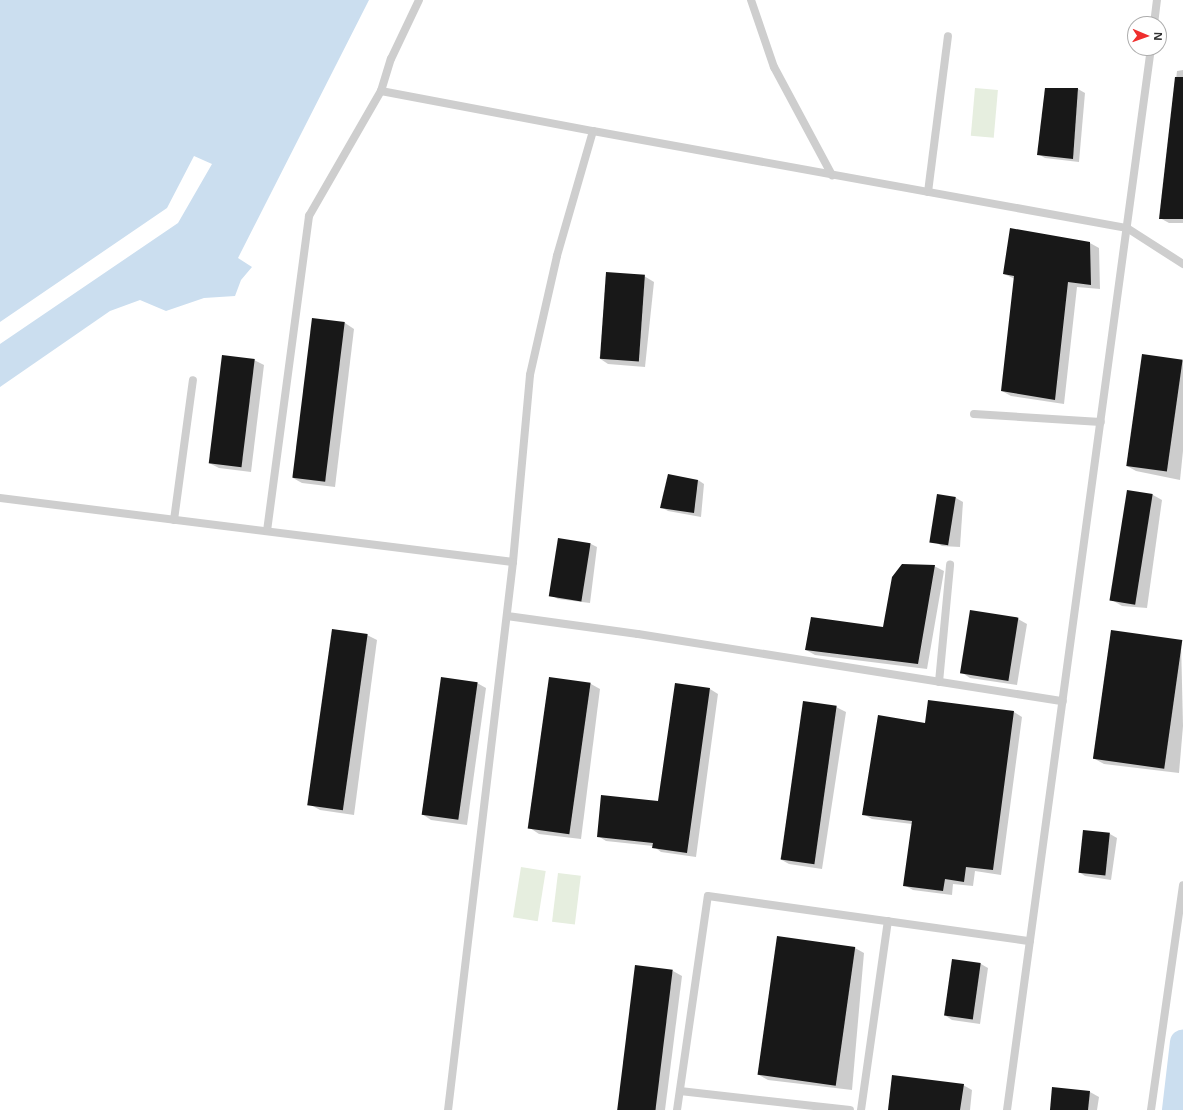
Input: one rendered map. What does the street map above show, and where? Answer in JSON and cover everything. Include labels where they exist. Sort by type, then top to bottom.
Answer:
[{"type":"lane","points":[[267,532],[309,216],[381,91],[391,59],[419,0]]},
{"type":"lane","points":[[751,0],[774,67],[832,175]]},
{"type":"lane","points":[[1155,16],[1158,0]]},
{"type":"lane","points":[[928,192],[948,36]]},
{"type":"lane","points":[[1007,1110],[1150,56]]},
{"type":"lane","points":[[381,91],[1127,228],[1183,264]]},
{"type":"lane","points":[[448,1110],[507,616],[530,375],[557,256],[593,131]]},
{"type":"lane","points":[[174,520],[193,380]]},
{"type":"lane","points":[[974,414],[1101,422]]},
{"type":"lane","points":[[0,498],[513,562]]},
{"type":"lane","points":[[939,682],[950,565]]},
{"type":"lane","points":[[507,616],[638,634],[1063,701]]},
{"type":"lane","points":[[1151,1110],[1183,885]]},
{"type":"lane","points":[[677,1110],[708,896],[1030,941]]},
{"type":"lane","points":[[861,1110],[888,921]]},
{"type":"lane","points":[[680,1092],[850,1110]]},
{"type":"green space","points":[[975,88],[998,90],[994,138],[971,136]]},
{"type":"green space","points":[[521,867],[546,871],[538,921],[513,917]]},
{"type":"green space","points":[[558,873],[581,876],[575,924],[552,922]]},
{"type":"water","points":[[0,0],[369,0],[238,258],[252,267],[241,280],[235,296],[204,298],[166,311],[140,300],[110,311],[0,387],[0,344],[178,223],[212,164],[194,156],[167,208],[0,322]]},
{"type":"building","points":[[1175,77],[1183,77],[1183,219],[1159,219]]},
{"type":"building","points":[[1045,88],[1078,88],[1073,159],[1037,155]]},
{"type":"building","points":[[1010,228],[1090,242],[1091,285],[1068,282],[1055,400],[1001,391],[1014,276],[1003,274]]},
{"type":"building","points":[[606,272],[645,275],[639,362],[600,359]]},
{"type":"building","points":[[312,318],[345,322],[325,482],[292,478]]},
{"type":"building","points":[[1142,354],[1183,360],[1167,472],[1126,466]]},
{"type":"building","points":[[222,355],[255,359],[241,467],[209,463]]},
{"type":"building","points":[[668,474],[698,480],[694,513],[660,508]]},
{"type":"building","points":[[1127,490],[1153,494],[1135,605],[1109,601]]},
{"type":"building","points":[[937,494],[956,497],[948,545],[929,542]]},
{"type":"building","points":[[558,538],[591,543],[581,601],[549,596]]},
{"type":"building","points":[[902,564],[935,565],[918,664],[805,650],[811,617],[883,627],[892,577]]},
{"type":"building","points":[[970,610],[1018,618],[1008,681],[960,673]]},
{"type":"building","points":[[332,629],[368,634],[343,810],[307,805]]},
{"type":"building","points":[[1111,630],[1182,640],[1164,769],[1093,759]]},
{"type":"building","points":[[441,677],[478,682],[458,820],[422,815]]},
{"type":"building","points":[[549,677],[591,683],[569,834],[528,829]]},
{"type":"building","points":[[675,683],[710,688],[687,853],[652,848],[653,843],[597,837],[601,795],[658,801]]},
{"type":"building","points":[[928,700],[1014,711],[993,870],[966,867],[964,882],[945,879],[943,891],[903,886],[912,821],[862,815],[878,715],[925,723]]},
{"type":"building","points":[[803,701],[837,706],[814,864],[781,859]]},
{"type":"building","points":[[1083,830],[1110,833],[1105,876],[1079,873]]},
{"type":"building","points":[[777,936],[855,947],[836,1086],[758,1075]]},
{"type":"building","points":[[952,959],[981,963],[973,1019],[944,1015]]},
{"type":"building","points":[[635,965],[673,970],[655,1110],[617,1110]]},
{"type":"building","points":[[892,1075],[964,1084],[960,1110],[888,1110]]},
{"type":"building","points":[[1052,1087],[1090,1091],[1088,1110],[1050,1110]]},
{"type":"waterway","points":[[1175,1110],[1183,1042]]}]
